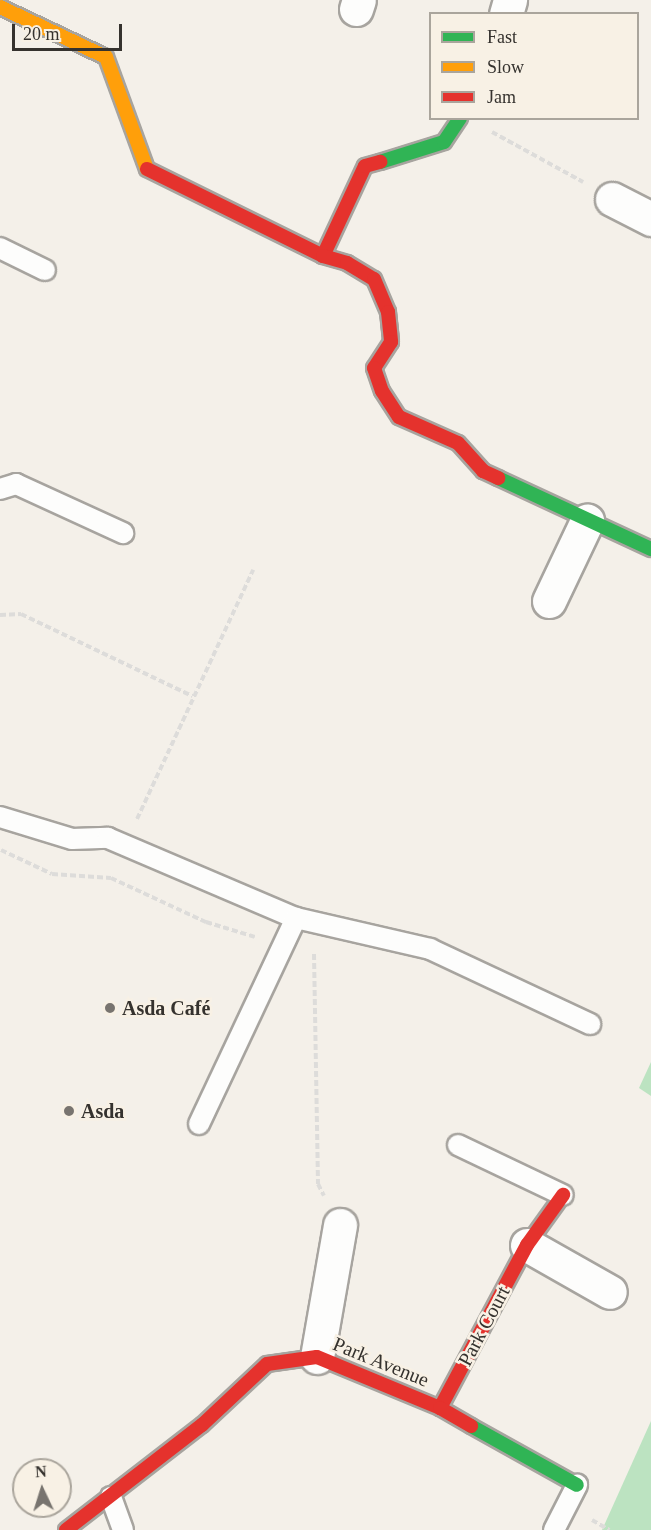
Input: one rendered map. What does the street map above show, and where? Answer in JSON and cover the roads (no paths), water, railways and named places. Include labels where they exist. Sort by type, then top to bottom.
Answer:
[{"type":"street","points":[[3,0],[0,7],[106,57],[147,170],[323,256],[347,263],[374,279],[388,312],[391,342],[374,368],[382,391],[399,417],[458,444],[483,471],[586,521],[651,549]]},
{"type":"street","points":[[323,256],[365,166],[444,142],[459,120]]},
{"type":"street","points":[[612,199],[651,219]]},
{"type":"street","points":[[549,601],[586,521]]},
{"type":"street","name":"Park Court","points":[[441,1408],[527,1245],[563,1195]]},
{"type":"street","points":[[317,1357],[340,1226]]},
{"type":"street","points":[[527,1245],[610,1292]]},
{"type":"street","name":"Park Avenue","points":[[66,1530],[202,1425],[267,1364],[317,1357],[441,1408],[577,1485]]},
{"type":"lane","points":[[0,248],[45,270]]},
{"type":"lane","points":[[0,489],[16,484],[123,533]]},
{"type":"lane","points":[[0,817],[72,839],[108,838],[296,918],[430,950],[590,1024]]},
{"type":"lane","points":[[199,1124],[296,918]]},
{"type":"lane","points":[[458,1145],[563,1195]]},
{"type":"lane","points":[[554,1530],[577,1485]]},
{"type":"lane","points":[[111,1497],[123,1530]]},
{"type":"place","name":"Asda Café","points":[[110,1008]]},
{"type":"place","name":"Asda","points":[[69,1111]]}]
